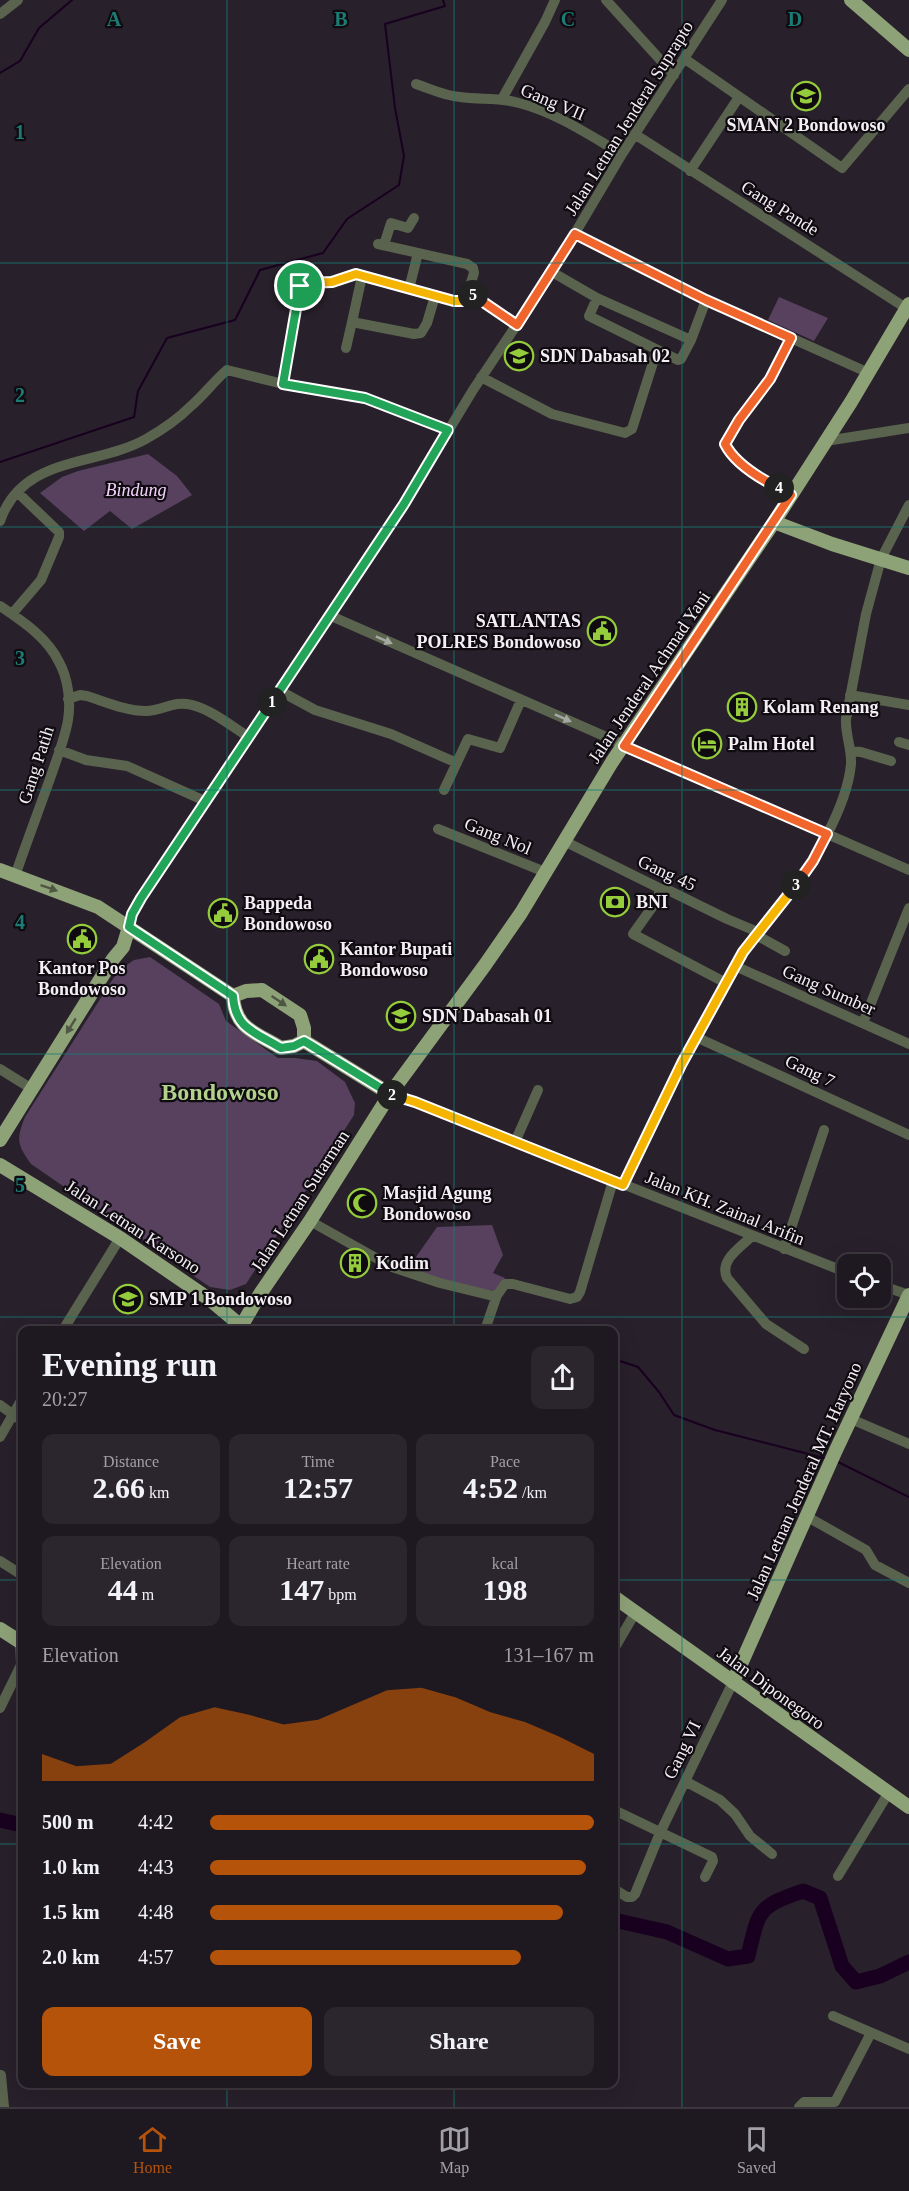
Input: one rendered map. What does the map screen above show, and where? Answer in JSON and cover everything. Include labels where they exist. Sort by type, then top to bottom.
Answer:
[{"type":"main road","points":[[853,1],[909,50]]},
{"type":"main road","name":"Jalan Jenderal Achmad Yani","points":[[390,1094],[485,965],[624,746],[774,522],[869,373],[908,306]]},
{"type":"main road","points":[[774,522],[832,544],[909,568]]},
{"type":"main road","points":[[0,870],[98,907],[233,996]]},
{"type":"main road","points":[[3,1135],[113,959],[123,947],[129,927]]},
{"type":"main road","points":[[233,996],[246,991],[262,990],[300,1015],[304,1028],[304,1041]]},
{"type":"main road","points":[[233,996],[239,1022],[281,1048],[294,1046],[304,1041]]},
{"type":"main road","points":[[304,1041],[390,1094]]},
{"type":"main road","name":"Jalan Letnan Sutarman","points":[[244,1326],[260,1294],[310,1221],[390,1094]]},
{"type":"main road","name":"Jalan Letnan Karsono","points":[[0,1165],[120,1238],[209,1299],[239,1326]]},
{"type":"main road","name":"Jalan Letnan Jenderal MT. Haryono","points":[[733,1682],[850,1419],[909,1295]]},
{"type":"main road","name":"Jalan Diponegoro","points":[[618,1600],[909,1807]]},
{"type":"main road","points":[[0,1629],[18,1641]]},
{"type":"street","points":[[0,14],[18,0]]},
{"type":"street","name":"Gang VII","points":[[502,99],[555,0]]},
{"type":"street","points":[[606,0],[674,75]]},
{"type":"street","name":"Jalan Letnan Jenderal Suprapto","points":[[129,927],[132,914],[141,898],[404,504],[481,377],[552,272],[622,154],[722,0]]},
{"type":"street","points":[[685,59],[838,167],[843,168],[909,89]]},
{"type":"street","name":"Gang VII","points":[[416,84],[445,95],[461,98],[502,99],[529,106],[561,119],[622,154]]},
{"type":"street","points":[[690,171],[739,97]]},
{"type":"street","name":"Gang Pande","points":[[636,135],[908,306]]},
{"type":"street","points":[[283,384],[300,286],[303,283],[332,282],[356,274],[435,296],[464,301],[474,273],[473,268],[467,264],[381,245],[391,223],[408,228],[414,218]]},
{"type":"street","points":[[575,234],[706,300],[869,373]]},
{"type":"street","points":[[409,289],[418,253]]},
{"type":"street","points":[[552,272],[597,297],[691,340]]},
{"type":"street","points":[[345,348],[362,276]]},
{"type":"street","points":[[468,292],[517,325]]},
{"type":"street","points":[[352,322],[414,334],[421,333],[427,323],[435,296]]},
{"type":"street","points":[[597,297],[589,316],[678,360],[681,359],[691,340],[706,300]]},
{"type":"street","points":[[791,338],[770,379],[739,420],[725,444],[739,463],[791,495]]},
{"type":"street","points":[[481,377],[552,414],[626,433],[632,429],[657,350]]},
{"type":"street","points":[[0,521],[5,506],[24,484],[55,467],[126,448],[144,440],[176,419],[227,370],[283,384],[365,398],[448,430]]},
{"type":"street","points":[[829,436],[909,428]]},
{"type":"street","points":[[0,606],[12,614],[41,580],[59,537],[59,532],[17,492]]},
{"type":"street","points":[[486,1326],[497,1295],[504,1285],[509,1283],[566,1299],[577,1297],[618,1183],[696,1037],[735,966],[757,933],[813,861],[827,834],[851,765],[845,729],[866,614],[881,559],[909,505]]},
{"type":"street","name":"Gang Patih","points":[[12,614],[42,638],[59,661],[66,682],[68,699],[68,718],[60,750],[15,876]]},
{"type":"street","points":[[331,616],[909,870]]},
{"type":"street","points":[[280,692],[331,716],[391,734],[457,763]]},
{"type":"street","points":[[68,699],[80,695],[87,696],[129,709],[144,711],[174,703],[194,705],[212,713],[249,737]]},
{"type":"street","points":[[850,695],[909,705]]},
{"type":"street","points":[[444,790],[468,740],[500,748],[521,700]]},
{"type":"street","points":[[60,750],[86,760],[128,766],[206,801]]},
{"type":"street","points":[[850,751],[891,761]]},
{"type":"street","name":"Gang Nol","points":[[438,830],[545,873]]},
{"type":"street","name":"Gang 45","points":[[564,842],[757,933],[785,951]]},
{"type":"street","points":[[661,889],[653,906],[633,934],[726,983]]},
{"type":"street","points":[[863,1023],[909,908]]},
{"type":"street","name":"Gang Sumber","points":[[735,966],[909,1044]]},
{"type":"street","name":"Gang 7","points":[[696,1037],[909,1135]]},
{"type":"street","points":[[0,1069],[32,1089]]},
{"type":"street","points":[[515,1142],[538,1090]]},
{"type":"street","name":"Jalan KH. Zainal Arifin","points":[[390,1094],[837,1269]]},
{"type":"street","points":[[784,1249],[824,1130]]},
{"type":"street","points":[[310,1221],[399,1269],[440,1283],[497,1295]]},
{"type":"street","points":[[752,1236],[726,1261],[724,1271],[727,1278],[766,1324],[804,1349]]},
{"type":"street","points":[[65,1326],[120,1238]]},
{"type":"street","points":[[891,1289],[909,1295]]},
{"type":"street","points":[[0,1405],[18,1418],[0,1437]]},
{"type":"street","points":[[850,1419],[909,1444]]},
{"type":"street","points":[[806,1516],[866,1550],[875,1565],[909,1583]]},
{"type":"street","points":[[0,1561],[18,1572]]},
{"type":"street","points":[[618,1642],[635,1613]]},
{"type":"street","points":[[0,1708],[18,1672]]},
{"type":"street","name":"Gang VI","points":[[618,1891],[627,1897],[635,1894],[660,1833],[733,1682]]},
{"type":"street","points":[[685,1781],[720,1800],[735,1814],[750,1836],[772,1854]]},
{"type":"street","points":[[838,1876],[889,1792]]},
{"type":"street","points":[[618,1812],[712,1857],[713,1861],[705,1877]]},
{"type":"street","points":[[833,2016],[909,2049]]},
{"type":"street","points":[[799,2107],[804,2102],[834,2102],[871,2033]]},
{"type":"street","points":[[1,2075],[4,2107]]},
{"type":"green space","points":[[779,297],[828,318],[814,341],[768,320]]},
{"type":"green space","name":"Bindung","points":[[148,454],[177,476],[192,495],[132,529],[110,511],[84,531],[40,493],[62,477],[78,471]]},
{"type":"green space","points":[[150,957],[219,1004],[226,1021],[278,1058],[317,1061],[345,1082],[355,1103],[354,1115],[246,1284],[230,1290],[210,1287],[31,1164],[19,1142],[25,1117],[118,971],[134,960]]},
{"type":"green space","points":[[492,1225],[503,1255],[493,1273],[505,1278],[497,1291],[452,1286],[409,1267],[437,1227]]},
{"type":"waterway","points":[[0,73],[20,61],[39,28],[72,0]]},
{"type":"waterway","points":[[0,462],[134,417],[138,391],[167,338],[235,320],[260,270],[323,253],[347,219],[399,185],[404,156],[395,108],[385,24],[445,6],[443,0]]},
{"type":"waterway","points":[[618,1360],[638,1367],[674,1415],[715,1430],[828,1459]]},
{"type":"waterway","points":[[836,1461],[909,1497]]},
{"type":"waterway","points":[[0,1820],[18,1824]]},
{"type":"waterway","points":[[618,1921],[667,1932],[728,1959],[748,1956],[762,1912],[777,1901],[803,1891],[820,1898],[842,1966],[856,1982],[880,1976],[909,1962]]},
{"type":"place","name":"SMAN 2 Bondowoso","points":[[806,96]]},
{"type":"place","name":"SDN Dabasah 02","points":[[519,356]]},
{"type":"place","name":"SATLANTAS POLRES Bondowoso","points":[[602,631]]},
{"type":"place","name":"Kolam Renang","points":[[742,707]]},
{"type":"place","name":"Palm Hotel","points":[[707,744]]},
{"type":"place","name":"BNI","points":[[615,902]]},
{"type":"place","name":"Bappeda Bondowoso","points":[[223,913]]},
{"type":"place","name":"Kantor Pos Bondowoso","points":[[82,939]]},
{"type":"place","name":"Kantor Bupati Bondowoso","points":[[319,959]]},
{"type":"place","name":"SDN Dabasah 01","points":[[401,1016]]},
{"type":"place","name":"Masjid Agung Bondowoso","points":[[362,1203]]},
{"type":"place","name":"Kodim","points":[[355,1263]]},
{"type":"place","name":"SMP 1 Bondowoso","points":[[128,1299]]},
{"type":"district","name":"Bondowoso","points":[[220,1092]]},
{"type":"route","points":[[575,234],[706,300],[791,338],[770,379],[739,420],[725,444],[739,463],[791,495],[624,746],[827,834],[813,861],[743,952],[682,1063],[623,1185],[390,1094],[304,1041],[294,1046],[281,1048],[239,1022],[233,996],[129,927],[132,914],[174,846],[331,616],[404,504],[448,430],[365,398],[283,384],[300,286],[303,283],[332,282],[356,274],[460,302],[464,301],[468,292],[517,325],[575,234]]}]
